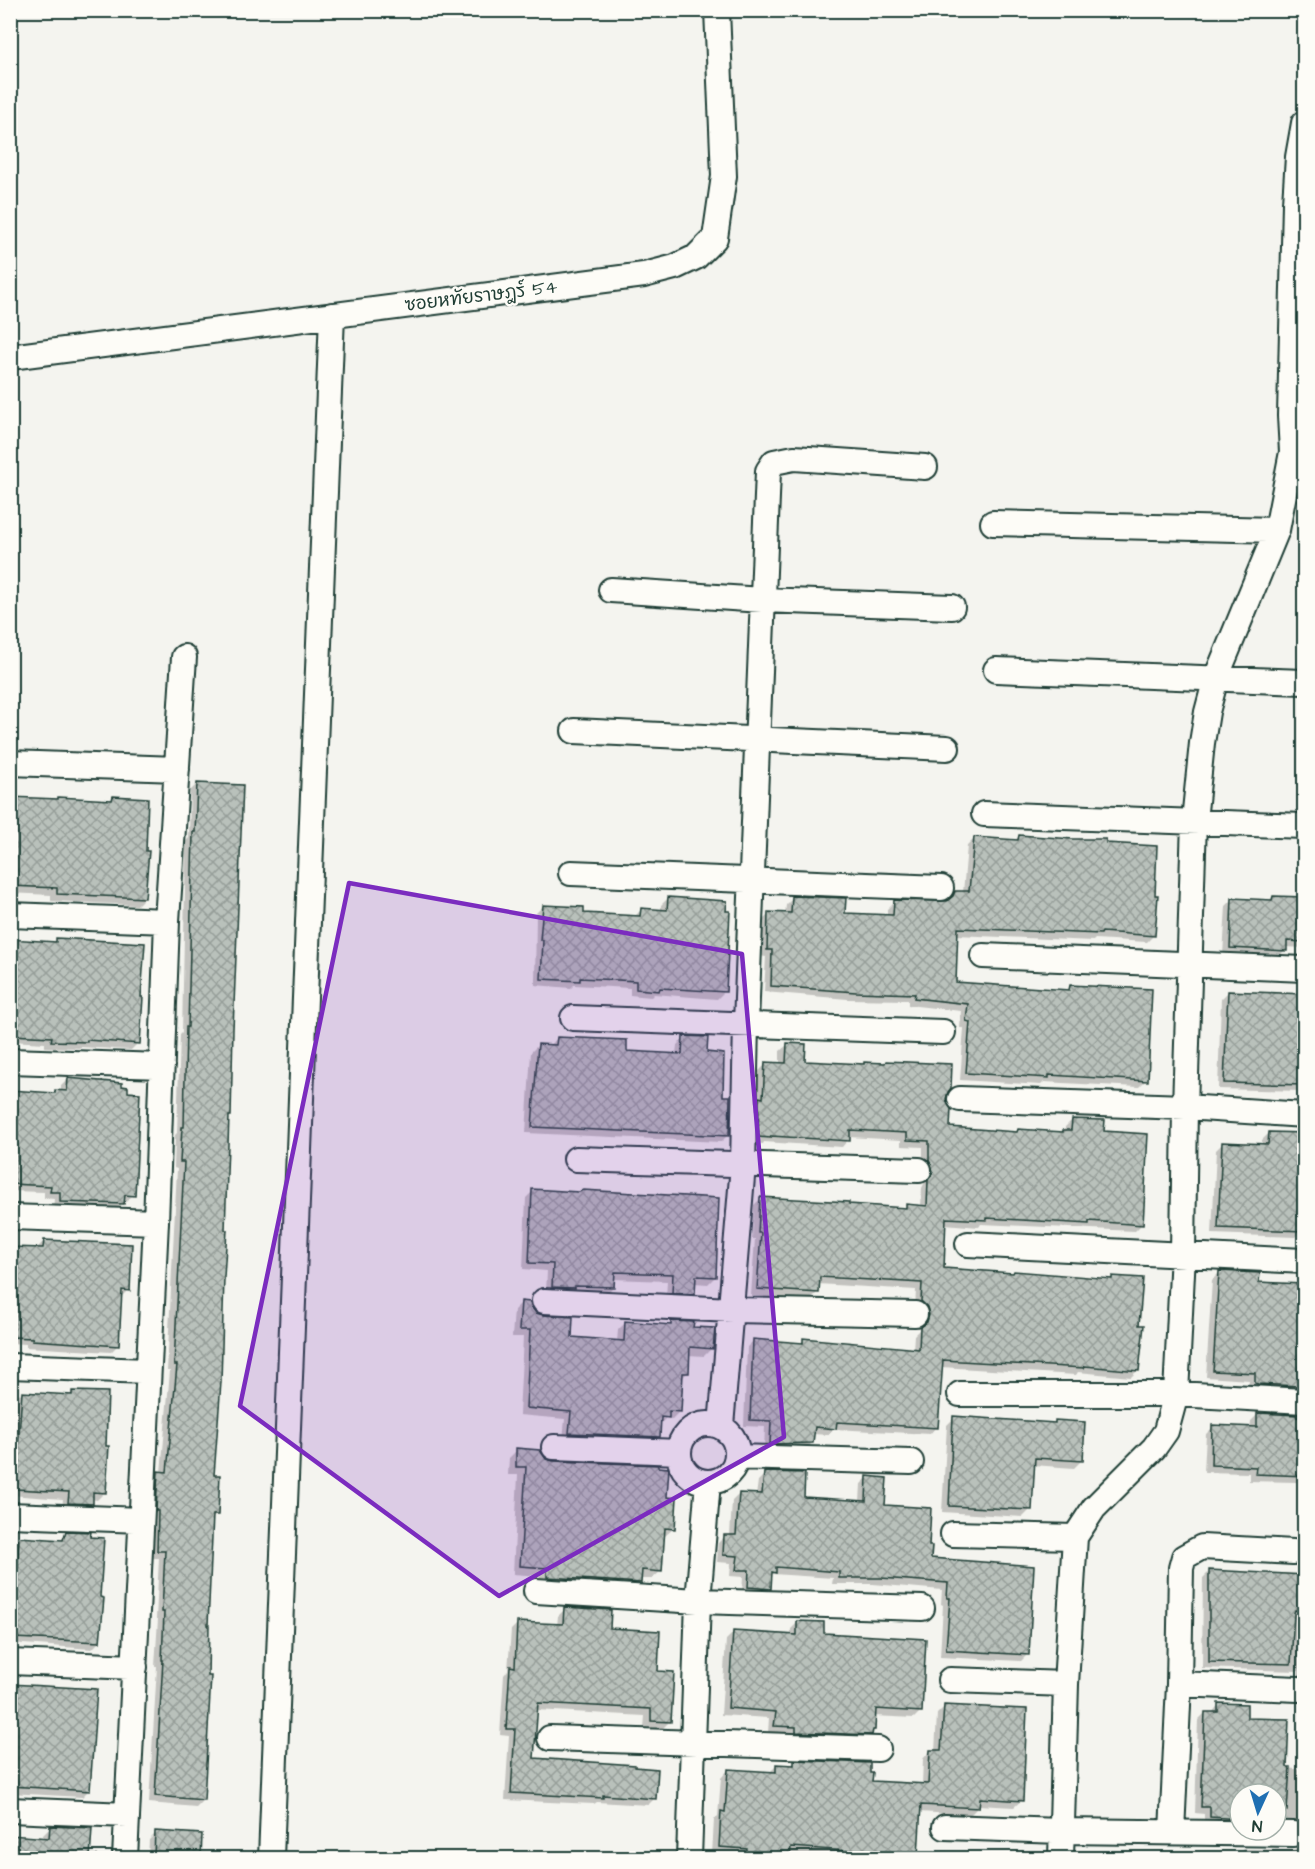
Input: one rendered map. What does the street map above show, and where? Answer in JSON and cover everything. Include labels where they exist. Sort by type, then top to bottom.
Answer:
[{"type":"street","name":"ซอยหทัยราษฎร์ 54","points":[[10,357],[644,275],[675,267],[696,257],[715,238],[724,176],[717,10]]},
{"type":"street","points":[[1061,1858],[1066,1684],[1071,1571],[1075,1537],[1094,1508],[1154,1448],[1166,1431],[1176,1394],[1183,1253],[1194,821],[1207,712],[1216,678],[1277,530],[1298,452],[1301,157],[1305,123]]},
{"type":"street","points":[[272,1858],[332,315]]},
{"type":"street","points":[[721,1426],[743,1165],[746,1023],[768,471],[774,462],[794,458],[925,467]]},
{"type":"street","points":[[993,523],[1277,530]]},
{"type":"street","points":[[611,590],[762,600],[951,607]]},
{"type":"street","points":[[125,1858],[156,1222],[167,921],[184,657]]},
{"type":"street","points":[[996,670],[1305,682]]},
{"type":"street","points":[[574,731],[947,748]]},
{"type":"street","points":[[10,763],[177,769]]},
{"type":"street","points":[[984,814],[1305,826]]},
{"type":"street","points":[[571,873],[941,888]]},
{"type":"street","points":[[10,915],[167,921]]},
{"type":"street","points":[[983,956],[1305,969]]},
{"type":"street","points":[[573,1018],[944,1032]]},
{"type":"street","points":[[10,1061],[162,1066]]},
{"type":"street","points":[[960,1099],[1185,1107],[1305,1115]]},
{"type":"street","points":[[576,1159],[919,1170]]},
{"type":"street","points":[[10,1217],[156,1222]]},
{"type":"street","points":[[968,1244],[1183,1253],[1305,1261]]},
{"type":"street","points":[[544,1301],[732,1310],[915,1314]]},
{"type":"street","points":[[10,1366],[148,1371]]},
{"type":"street","points":[[960,1394],[1176,1394],[1305,1401]]},
{"type":"street","points":[[705,1424],[721,1426],[732,1436],[736,1442],[737,1457],[734,1467],[727,1475],[708,1482],[691,1476],[680,1461],[679,1452],[684,1437],[697,1426],[705,1424]]},
{"type":"street","points":[[554,1447],[679,1452]]},
{"type":"street","points":[[737,1457],[911,1462]]},
{"type":"street","points":[[689,1858],[698,1601],[708,1482]]},
{"type":"street","points":[[10,1515],[141,1520]]},
{"type":"street","points":[[953,1534],[1075,1537]]},
{"type":"street","points":[[1172,1833],[1179,1684],[1181,1568],[1184,1557],[1202,1547],[1293,1552]]},
{"type":"street","points":[[536,1591],[698,1601],[922,1608]]},
{"type":"street","points":[[10,1662],[135,1667]]},
{"type":"street","points":[[951,1680],[1066,1684]]},
{"type":"street","points":[[1179,1684],[1298,1689]]},
{"type":"street","points":[[550,1738],[878,1749]]},
{"type":"street","points":[[10,1810],[127,1815]]},
{"type":"street","points":[[945,1827],[1293,1834]]},
{"type":"highlighted area","points":[[349,883],[742,954],[784,1437],[499,1596],[240,1406]]},
{"type":"building","points":[[197,783],[243,785],[231,1116],[229,1116],[221,1382],[214,1475],[220,1475],[218,1515],[213,1515],[208,1625],[208,1676],[211,1676],[204,1800],[155,1796],[163,1660],[164,1612],[162,1612],[165,1551],[157,1551],[158,1511],[156,1511],[158,1471],[167,1472],[177,1365],[174,1365],[184,1162],[180,1162],[182,1127],[184,1127],[193,832],[195,832]]},
{"type":"building","points":[[113,796],[148,798],[146,851],[149,851],[145,898],[57,894],[57,888],[10,886],[10,797],[112,800]]},
{"type":"building","points":[[1019,835],[1106,839],[1106,843],[1157,846],[1155,895],[1158,895],[1155,936],[1102,932],[1101,934],[958,928],[956,982],[1069,990],[1070,985],[1152,989],[1148,1081],[966,1073],[970,1022],[966,1021],[968,1004],[914,998],[915,994],[771,986],[772,950],[767,950],[768,912],[791,913],[792,896],[846,898],[845,913],[893,915],[894,900],[947,901],[955,891],[969,891],[974,837],[1018,840]]},
{"type":"building","points":[[1273,896],[1305,897],[1305,942],[1287,941],[1287,951],[1230,948],[1232,898],[1272,900]]},
{"type":"building","points":[[668,897],[727,901],[726,911],[730,911],[726,992],[636,989],[636,981],[580,978],[580,981],[541,979],[543,940],[540,940],[543,905],[584,907],[584,913],[640,916],[641,908],[667,910]]},
{"type":"building","points":[[56,938],[145,943],[140,1044],[87,1040],[87,1042],[51,1041],[52,1037],[10,1035],[10,939],[56,942]]},
{"type":"building","points":[[1228,991],[1305,994],[1305,1085],[1224,1083]]},
{"type":"building","points":[[683,1036],[708,1037],[707,1052],[724,1054],[723,1096],[730,1096],[729,1136],[532,1127],[538,1044],[556,1045],[557,1037],[627,1040],[627,1051],[682,1054]]},
{"type":"building","points":[[787,1043],[806,1044],[805,1061],[952,1064],[951,1088],[946,1099],[951,1109],[950,1127],[1017,1132],[1018,1129],[1063,1132],[1063,1130],[1071,1130],[1072,1119],[1105,1120],[1104,1131],[1148,1134],[1143,1225],[1089,1221],[1089,1224],[946,1218],[944,1268],[1112,1279],[1112,1276],[1143,1278],[1139,1325],[1144,1325],[1139,1371],[1085,1366],[1084,1368],[943,1360],[938,1428],[837,1422],[836,1429],[815,1427],[813,1443],[770,1444],[771,1421],[750,1420],[753,1339],[803,1343],[803,1338],[919,1349],[920,1327],[927,1322],[929,1315],[927,1307],[921,1301],[922,1283],[820,1277],[819,1293],[757,1289],[761,1233],[758,1233],[760,1197],[906,1208],[906,1204],[927,1206],[928,1180],[933,1171],[929,1160],[929,1141],[907,1140],[907,1133],[850,1130],[850,1141],[758,1137],[759,1097],[763,1098],[765,1062],[786,1063]]},
{"type":"building","points":[[68,1078],[122,1083],[122,1086],[128,1087],[128,1092],[140,1093],[135,1196],[125,1195],[124,1204],[60,1202],[60,1192],[50,1192],[51,1186],[10,1184],[10,1090],[55,1093],[55,1090],[67,1091]]},
{"type":"building","points":[[1269,1132],[1305,1133],[1304,1231],[1218,1228],[1222,1142],[1268,1144]]},
{"type":"building","points":[[532,1189],[719,1198],[716,1277],[696,1276],[695,1294],[672,1293],[673,1274],[615,1272],[614,1287],[552,1287],[553,1264],[529,1263]]},
{"type":"building","points":[[44,1240],[132,1244],[130,1291],[122,1290],[119,1346],[10,1337],[10,1247],[43,1248]]},
{"type":"building","points":[[1219,1271],[1260,1273],[1259,1282],[1303,1284],[1298,1386],[1258,1384],[1255,1383],[1255,1373],[1213,1371]]},
{"type":"building","points":[[521,1301],[530,1302],[536,1313],[573,1317],[572,1337],[624,1341],[625,1321],[671,1325],[671,1321],[694,1322],[693,1327],[715,1328],[713,1349],[690,1347],[689,1373],[683,1373],[681,1412],[669,1411],[669,1418],[661,1417],[660,1437],[569,1433],[571,1412],[526,1408],[530,1330],[519,1330]]},
{"type":"building","points":[[72,1391],[108,1392],[106,1446],[109,1446],[106,1493],[93,1492],[93,1504],[68,1503],[69,1492],[15,1489],[22,1392],[72,1395]]},
{"type":"building","points":[[1257,1413],[1297,1415],[1297,1417],[1305,1418],[1305,1476],[1255,1474],[1256,1467],[1211,1465],[1212,1425],[1257,1427]]},
{"type":"building","points":[[953,1416],[1055,1423],[1055,1420],[1085,1422],[1083,1461],[1035,1458],[1032,1510],[949,1506]]},
{"type":"building","points":[[516,1448],[540,1450],[546,1459],[553,1461],[658,1465],[658,1467],[669,1468],[667,1497],[677,1498],[675,1529],[665,1528],[662,1572],[642,1570],[641,1583],[547,1577],[547,1568],[520,1566],[526,1467],[516,1467]]},
{"type":"building","points":[[764,1472],[805,1473],[804,1497],[866,1501],[867,1476],[887,1478],[885,1505],[931,1508],[929,1546],[932,1546],[931,1558],[1034,1566],[1029,1655],[946,1650],[950,1598],[947,1598],[948,1583],[881,1578],[839,1578],[839,1572],[776,1567],[776,1573],[772,1572],[771,1589],[748,1587],[749,1570],[736,1570],[738,1556],[723,1555],[724,1535],[736,1535],[739,1493],[762,1494]]},
{"type":"building","points":[[66,1531],[91,1532],[90,1537],[104,1538],[100,1597],[104,1598],[100,1642],[14,1638],[19,1537],[63,1540]]},
{"type":"building","points":[[1209,1570],[1305,1575],[1305,1611],[1295,1610],[1294,1613],[1291,1664],[1209,1662]]},
{"type":"building","points":[[564,1607],[611,1610],[610,1628],[660,1631],[658,1671],[674,1672],[671,1722],[651,1721],[651,1709],[538,1703],[534,1758],[635,1765],[635,1767],[658,1769],[656,1799],[603,1795],[603,1798],[511,1793],[515,1729],[506,1729],[510,1666],[515,1667],[517,1622],[563,1624]]},
{"type":"building","points":[[797,1621],[824,1622],[824,1633],[926,1639],[922,1712],[876,1709],[875,1730],[872,1735],[796,1732],[796,1727],[774,1726],[776,1712],[728,1708],[733,1631],[797,1635]]},
{"type":"building","points":[[10,1684],[97,1689],[90,1791],[10,1786]]},
{"type":"building","points":[[1218,1703],[1247,1704],[1247,1718],[1289,1719],[1288,1796],[1288,1782],[1228,1782],[1228,1818],[1210,1817],[1210,1807],[1201,1807],[1205,1712],[1218,1712]]},
{"type":"building","points":[[944,1705],[1027,1709],[1023,1801],[980,1798],[979,1808],[921,1805],[918,1856],[791,1847],[790,1858],[746,1858],[747,1849],[719,1847],[721,1811],[725,1812],[728,1769],[776,1772],[776,1764],[794,1765],[794,1760],[870,1763],[870,1773],[873,1773],[872,1781],[928,1784],[930,1750],[941,1750]]},
{"type":"building","points":[[50,1826],[92,1828],[90,1858],[10,1858],[10,1835],[49,1838]]},
{"type":"building","points":[[155,1831],[202,1834],[201,1858],[154,1856]]}]
